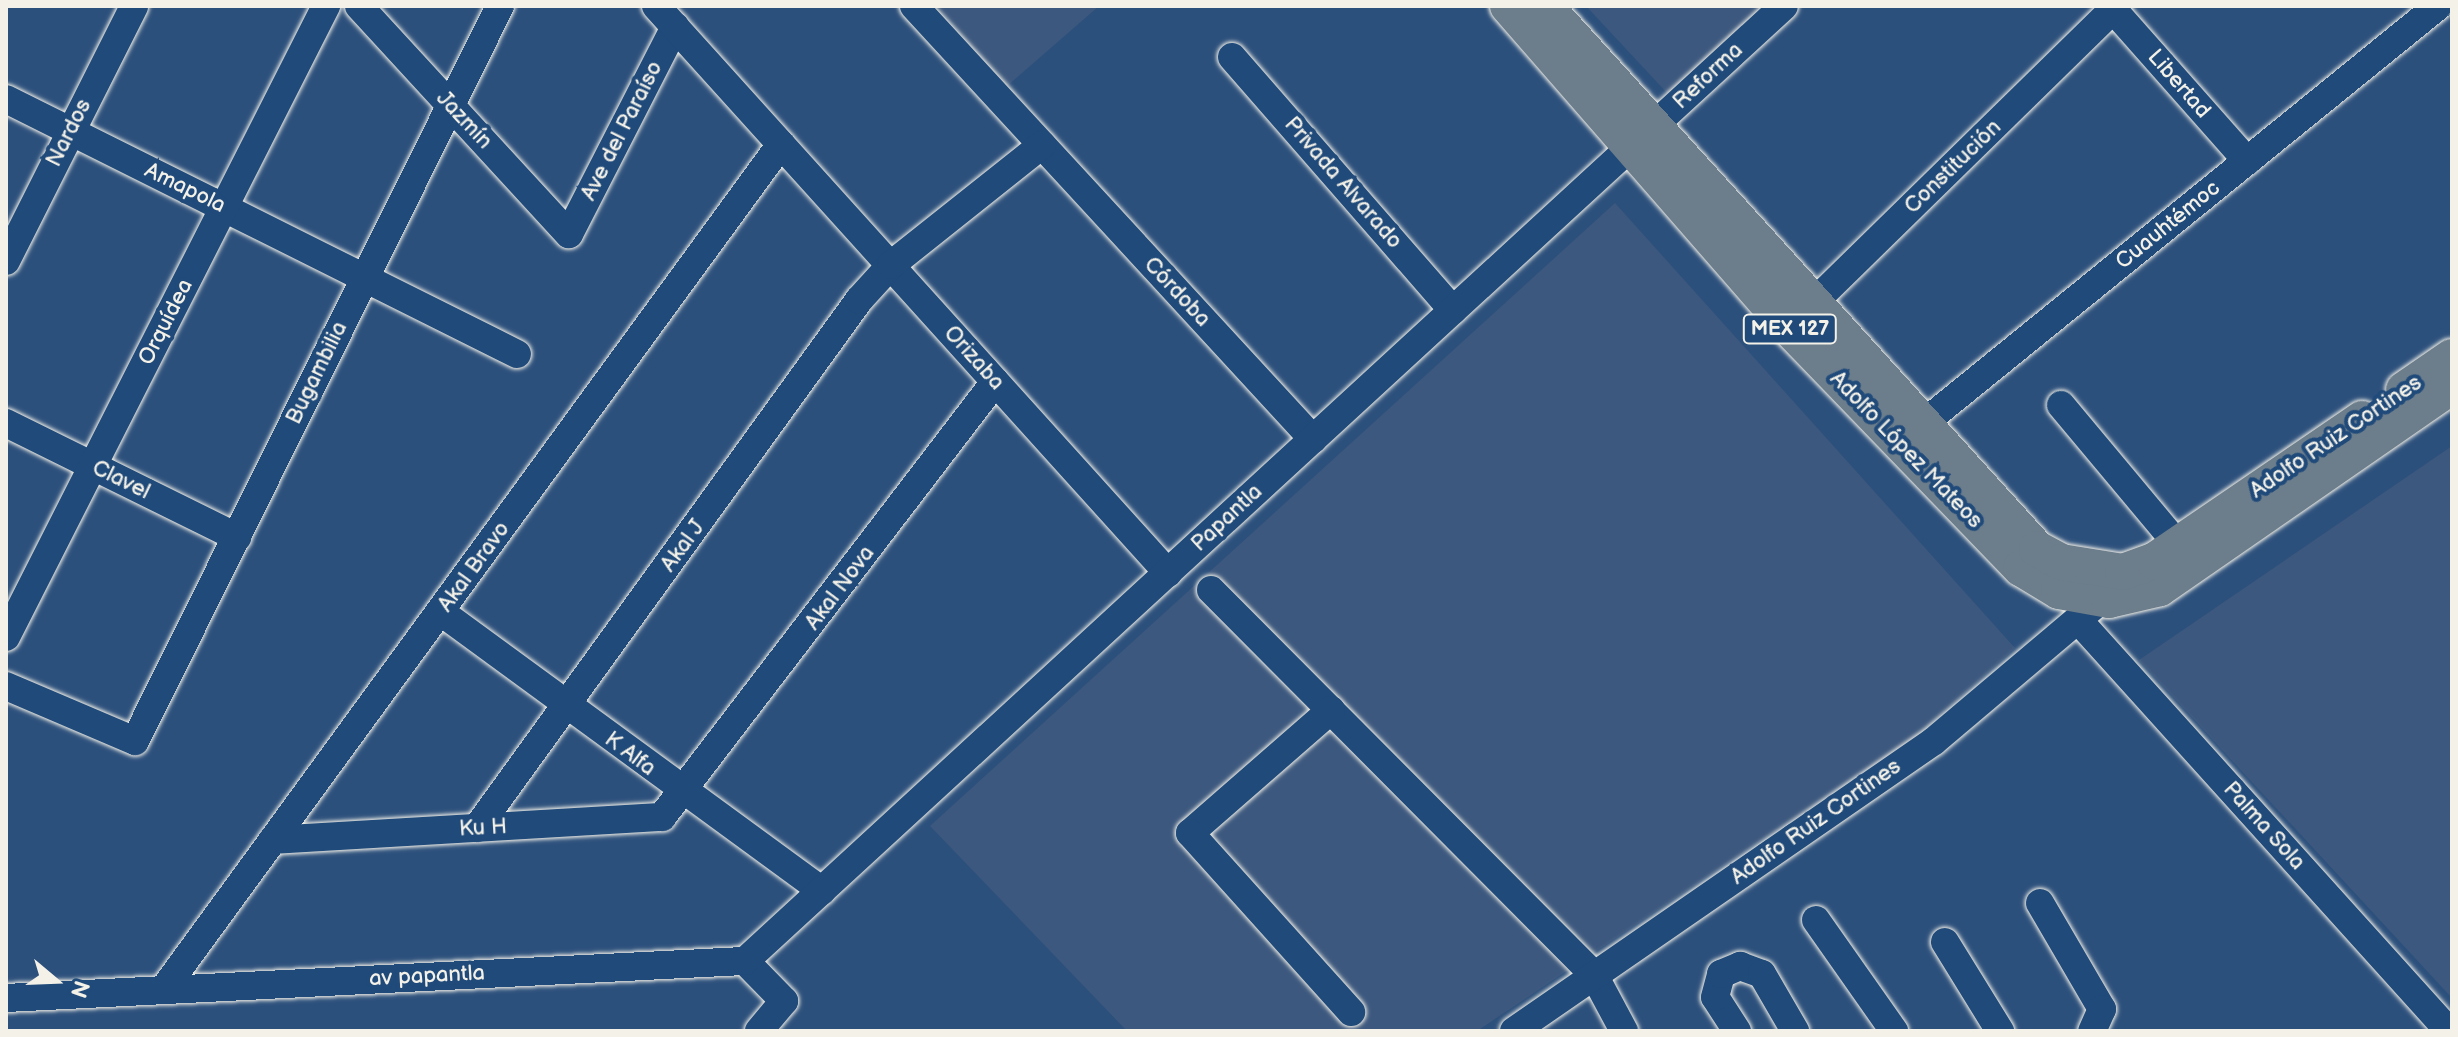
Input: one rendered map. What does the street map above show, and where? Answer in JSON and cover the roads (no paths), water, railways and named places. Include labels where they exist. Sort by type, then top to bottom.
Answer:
[{"type":"main road","name":"Adolfo López Mateos","points":[[1508,6],[1643,136]]},
{"type":"main road","name":"Adolfo López Mateos","points":[[1545,6],[1643,136],[1911,434],[2037,549],[2116,586]]},
{"type":"main road","name":"Adolfo Ruiz Cortines","points":[[2452,357],[2116,586],[2133,598],[2187,572],[2452,386]]},
{"type":"street","name":"Nardos","points":[[6,261],[134,6]]},
{"type":"street","name":"Orquídea","points":[[6,637],[326,6]]},
{"type":"street","name":"Jazmín","points":[[359,6],[569,234]]},
{"type":"street","name":"Bugambilia","points":[[6,686],[135,741],[500,6]]},
{"type":"street","name":"Orizaba","points":[[656,6],[1168,573]]},
{"type":"street","name":"Córdoba","points":[[914,6],[1313,439]]},
{"type":"street","name":"Reforma","points":[[1643,136],[1784,6]]},
{"type":"street","name":"Cuauhtémoc","points":[[1911,434],[2438,6]]},
{"type":"street","name":"Libertad","points":[[2113,7],[2247,161]]},
{"type":"street","name":"Constitución","points":[[1801,315],[2113,7]]},
{"type":"street","name":"Ave del Paraíso","points":[[569,234],[675,27]]},
{"type":"street","name":"Privada Alvarado","points":[[1232,57],[1453,310]]},
{"type":"street","name":"Amapola","points":[[6,99],[517,354]]},
{"type":"street","name":"Papantla","points":[[822,891],[1643,136]]},
{"type":"street","name":"Akal Bravo","points":[[164,989],[781,144]]},
{"type":"street","name":"Akal J","points":[[477,828],[891,265],[1042,145]]},
{"type":"street","name":"Akal Nova","points":[[683,794],[995,382]]},
{"type":"street","points":[[2061,405],[2178,545]]},
{"type":"street","name":"Clavel","points":[[6,423],[237,537]]},
{"type":"street","name":"Adolfo Ruiz Cortines","points":[[1514,1031],[1934,741],[2079,621],[2116,586]]},
{"type":"street","points":[[1211,590],[1594,975],[1624,1031]]},
{"type":"street","name":"K Alfa","points":[[441,612],[683,794],[822,891]]},
{"type":"street","name":"Palma Sola","points":[[2079,621],[2449,1031]]},
{"type":"street","points":[[1331,710],[1190,833],[1351,1012]]},
{"type":"street","name":"Ku H","points":[[273,840],[662,817],[683,794]]},
{"type":"street","points":[[759,1031],[784,1001],[745,961],[822,891]]},
{"type":"street","points":[[2040,903],[2102,1009],[2092,1031]]},
{"type":"street","points":[[1816,920],[1894,1031]]},
{"type":"street","points":[[1945,942],[2000,1031]]},
{"type":"street","name":"av papantla","points":[[6,998],[745,961]]},
{"type":"street","points":[[1737,1031],[1715,997],[1721,974],[1740,966],[1762,974],[1795,1031]]}]
